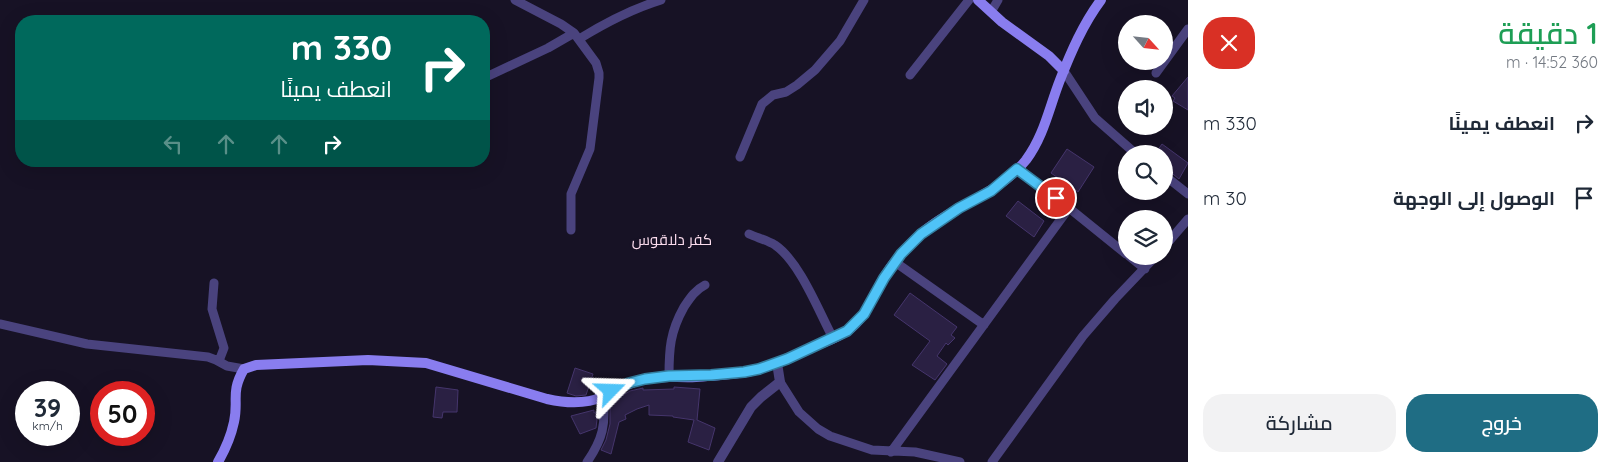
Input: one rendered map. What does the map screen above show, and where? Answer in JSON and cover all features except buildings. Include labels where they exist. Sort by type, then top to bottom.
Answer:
[{"type":"main road","points":[[978,0],[1049,56],[1064,71]]},
{"type":"main road","points":[[218,462],[228,442],[234,422],[235,390],[238,379],[244,370],[256,366],[368,360],[426,363],[546,400],[566,403],[603,397],[629,383],[645,379],[744,372],[777,363],[847,331],[864,314],[884,278],[911,244],[931,225],[991,191],[1017,169],[1032,152],[1041,135],[1071,51],[1088,19],[1101,0]]},
{"type":"street","points":[[515,0],[561,24],[576,36],[596,62],[599,72],[590,149],[571,194],[571,230]]},
{"type":"street","points":[[490,75],[647,4],[661,0]]},
{"type":"street","points":[[740,157],[762,104],[773,95],[786,92],[797,85],[815,70],[840,41],[864,0]]},
{"type":"street","points":[[910,75],[970,0]]},
{"type":"street","points":[[991,12],[998,0]]},
{"type":"street","points":[[1156,73],[1188,29]]},
{"type":"street","points":[[1064,71],[1094,118],[1126,145]]},
{"type":"street","points":[[1017,169],[1118,248]]},
{"type":"street","points":[[1173,182],[1188,194]]},
{"type":"street","points":[[891,452],[1069,208]]},
{"type":"street","points":[[1173,237],[1188,220]]},
{"type":"street","points":[[749,234],[775,245],[789,260],[808,289],[833,338]]},
{"type":"street","points":[[895,262],[984,325]]},
{"type":"street","points":[[1140,265],[1145,269]]},
{"type":"street","points":[[992,462],[1083,336],[1115,299],[1148,265]]},
{"type":"street","points":[[214,283],[212,309],[224,348],[219,361]]},
{"type":"street","points":[[669,376],[669,353],[673,328],[690,297],[698,288],[705,285]]},
{"type":"street","points":[[0,324],[87,344],[208,357],[227,366],[244,370]]},
{"type":"street","points":[[777,363],[780,382],[799,412],[818,429],[830,436],[872,450],[915,452],[960,462]]},
{"type":"street","points":[[718,462],[750,407],[760,396],[780,382]]},
{"type":"street","points":[[587,462],[603,429],[605,416],[603,397]]},
{"type":"district","name":"كفر دلاقوس","points":[[672,239]]},
{"type":"route","points":[[611,391],[629,383],[645,379],[669,376],[694,377],[759,369],[787,359],[847,331],[864,314],[884,278],[901,254],[921,234],[931,225],[991,191],[1017,169],[1056,198]]}]
